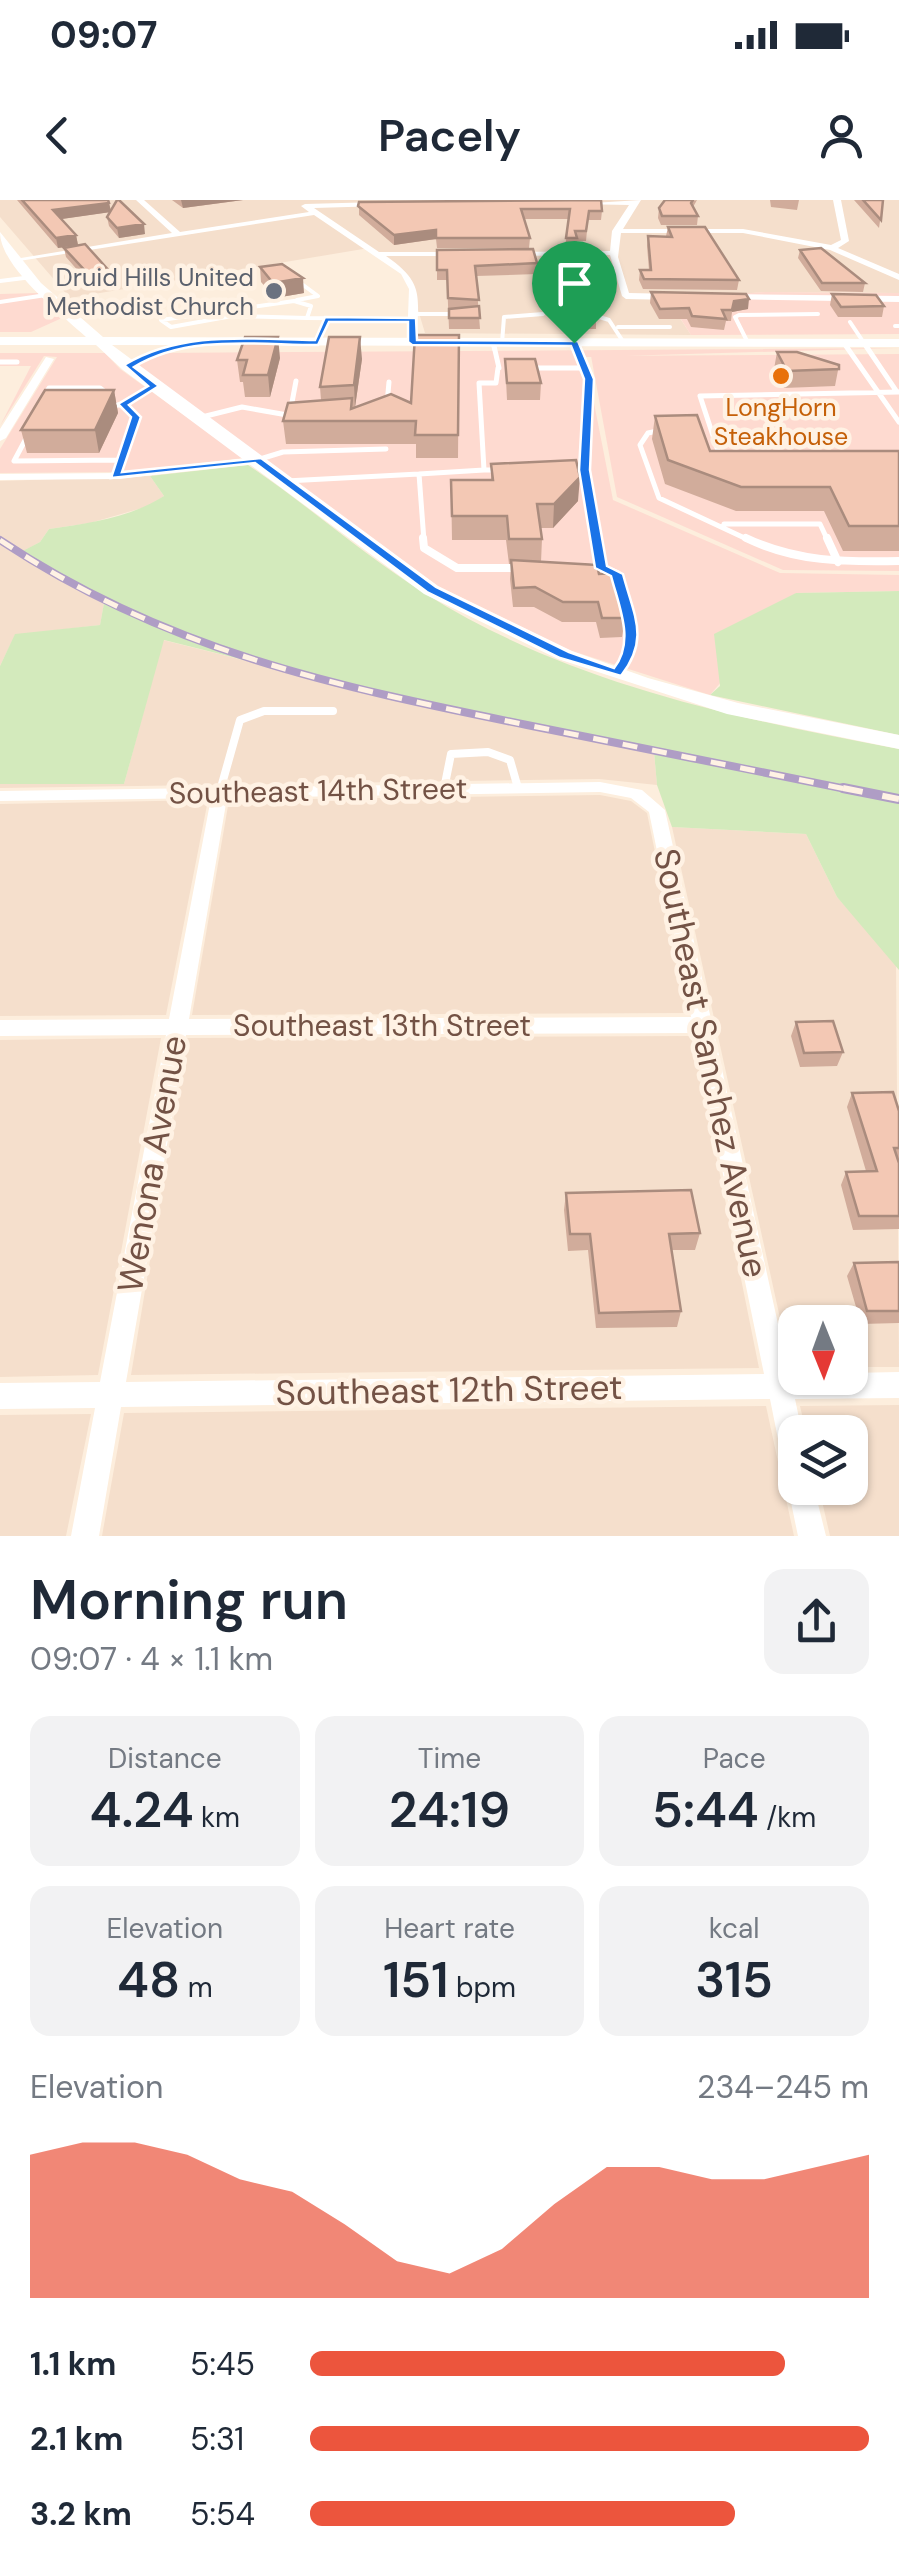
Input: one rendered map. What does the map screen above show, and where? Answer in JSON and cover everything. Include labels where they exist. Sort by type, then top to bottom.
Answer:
[{"type":"main road","points":[[2,240],[46,295],[128,367],[431,590],[565,655],[616,673],[735,709],[899,742]]},
{"type":"main road","points":[[0,340],[33,334],[69,318]]},
{"type":"main road","points":[[0,340],[899,343]]},
{"type":"main road","points":[[128,367],[154,351],[204,342]]},
{"type":"street","points":[[140,200],[180,236]]},
{"type":"street","points":[[832,248],[845,242],[836,200]]},
{"type":"street","points":[[576,204],[636,202]]},
{"type":"street","points":[[636,202],[616,231],[611,253],[626,296],[685,297]]},
{"type":"street","points":[[302,203],[384,204]]},
{"type":"street","points":[[302,203],[405,273],[413,289],[412,342]]},
{"type":"street","points":[[19,259],[315,213]]},
{"type":"street","points":[[616,231],[743,230],[832,248],[899,277]]},
{"type":"street","points":[[495,254],[611,253]]},
{"type":"street","points":[[378,254],[476,254]]},
{"type":"street","points":[[704,297],[899,299]]},
{"type":"street","points":[[0,438],[49,358]]},
{"type":"street","points":[[0,476],[115,476],[257,460]]},
{"type":"street","name":"Southeast 14th Street","points":[[0,796],[600,787],[636,794]]},
{"type":"street","name":"Wenona Avenue","points":[[84,1536],[220,792]]},
{"type":"street","name":"Southeast Sanchez Avenue","points":[[636,794],[657,810],[778,1381]]},
{"type":"street","name":"Southeast 13th Street","points":[[0,1028],[703,1025]]},
{"type":"street","name":"Southeast 12th Street","points":[[868,1385],[899,1385]]},
{"type":"street","name":"Southeast 12th Street","points":[[0,1396],[778,1386]]},
{"type":"street","points":[[805,1505],[812,1536]]},
{"type":"lane","points":[[0,281],[32,278]]},
{"type":"lane","points":[[246,309],[318,296],[293,278]]},
{"type":"lane","points":[[0,302],[46,295]]},
{"type":"lane","points":[[294,300],[311,306],[307,319]]},
{"type":"lane","points":[[250,330],[251,319],[241,306],[161,320],[171,328],[251,319],[474,314]]},
{"type":"lane","points":[[568,312],[602,314],[618,327],[624,343]]},
{"type":"lane","points":[[484,470],[479,383],[496,382],[504,317],[543,314]]},
{"type":"lane","points":[[748,343],[735,317],[739,314],[818,314]]},
{"type":"lane","points":[[318,342],[325,319]]},
{"type":"lane","points":[[850,322],[898,392]]},
{"type":"lane","points":[[618,327],[670,327]]},
{"type":"lane","points":[[574,343],[581,368],[589,379],[584,470],[602,568]]},
{"type":"lane","points":[[844,343],[899,422]]},
{"type":"lane","points":[[0,362],[17,362]]},
{"type":"lane","points":[[498,368],[581,368]]},
{"type":"lane","points":[[289,416],[296,382]]},
{"type":"lane","points":[[376,408],[387,404],[388,382]]},
{"type":"lane","points":[[100,404],[121,404],[154,386]]},
{"type":"lane","points":[[20,404],[42,404],[49,388],[100,388],[136,417],[115,476]]},
{"type":"lane","points":[[723,466],[700,396],[714,392],[898,392]]},
{"type":"lane","points":[[198,418],[242,408],[305,418]]},
{"type":"lane","points":[[37,418],[14,461],[120,460]]},
{"type":"lane","points":[[693,424],[708,421]]},
{"type":"lane","points":[[678,427],[648,432],[640,444],[658,498],[779,554],[838,562],[899,561]]},
{"type":"lane","points":[[257,460],[282,452],[386,448]]},
{"type":"lane","points":[[286,481],[517,470]]},
{"type":"lane","points":[[551,470],[584,470]]},
{"type":"lane","points":[[419,474],[424,548],[432,557],[457,568],[530,568]]},
{"type":"lane","points":[[721,524],[820,524],[838,562]]},
{"type":"lane","points":[[584,568],[602,568],[616,574],[631,631],[631,654],[616,673]]},
{"type":"lane","points":[[220,792],[240,720],[264,712],[333,711]]},
{"type":"lane","points":[[444,789],[450,754],[488,752],[510,760],[518,788]]},
{"type":"shaded area","points":[[0,200],[899,200],[899,293],[765,292],[668,300],[691,335],[425,333],[409,280],[369,248],[70,298],[0,217]]},
{"type":"shaded area","points":[[765,292],[899,293],[899,334],[691,335],[668,299]]},
{"type":"shaded area","points":[[38,293],[62,318],[31,332],[0,332],[0,294]]},
{"type":"shaded area","points":[[899,348],[585,357],[613,500],[780,573],[899,575],[899,591],[796,593],[710,695],[569,650],[438,586],[135,366],[159,353]]},
{"type":"shaded area","points":[[0,353],[105,353],[120,369],[244,458],[121,472],[0,473],[0,449],[57,357],[44,356],[0,426],[31,366],[0,366]]},
{"type":"shaded area","points":[[899,354],[899,571],[783,570],[617,497],[591,356]]},
{"type":"shaded area","points":[[150,476],[164,496],[149,506],[90,523],[49,529],[40,542],[18,554],[104,603],[100,625],[15,635],[0,666],[0,481]]},
{"type":"shaded area","points":[[163,640],[391,697],[654,753],[657,785],[599,779],[0,788],[0,784],[124,784]]},
{"type":"shaded area","points":[[600,795],[631,801],[647,813],[688,1013],[192,1015],[229,800]]},
{"type":"shaded area","points":[[208,800],[166,1015],[0,1016],[0,804]]},
{"type":"shaded area","points":[[672,827],[806,834],[837,897],[896,962],[899,1367],[868,1367],[868,1305],[778,1305],[778,1309]]},
{"type":"shaded area","points":[[692,1036],[759,1368],[131,1375],[187,1038]]},
{"type":"shaded area","points":[[161,1038],[98,1375],[0,1377],[0,1040]]},
{"type":"shaded area","points":[[899,1405],[899,1536],[830,1536],[823,1505],[868,1505],[868,1415],[802,1415],[800,1406]]},
{"type":"shaded area","points":[[766,1406],[778,1462],[778,1505],[787,1505],[794,1536],[102,1536],[124,1413]]},
{"type":"shaded area","points":[[91,1414],[66,1536],[0,1536],[0,1415]]},
{"type":"green space","points":[[248,465],[426,594],[537,652],[655,694],[777,725],[899,749],[899,970],[837,897],[806,834],[672,827],[657,785],[654,752],[391,697],[164,640],[124,784],[0,784],[0,666],[15,634],[100,625],[104,603],[17,554],[40,542],[49,529],[123,515],[164,496],[150,476]]},
{"type":"green space","points":[[899,591],[899,735],[710,695],[720,686],[714,634],[796,593]]},
{"type":"building","points":[[22,200],[109,203],[53,210],[76,235],[56,238]]},
{"type":"building","points":[[117,200],[144,224],[117,228],[107,217]]},
{"type":"building","points":[[601,200],[602,211],[589,211],[586,231],[575,231],[577,238],[566,238],[570,209],[521,209],[530,238],[436,238],[436,230],[394,235],[358,206],[359,202]]},
{"type":"building","points":[[665,200],[693,200],[698,216],[662,216],[659,208]]},
{"type":"building","points":[[863,200],[883,200],[881,220]]},
{"type":"building","points":[[668,227],[705,227],[739,280],[644,279],[640,270],[651,270],[648,236],[672,237]]},
{"type":"building","points":[[85,244],[112,274],[91,277],[64,248]]},
{"type":"building","points":[[821,248],[865,283],[822,283],[800,250]]},
{"type":"building","points":[[533,249],[537,263],[475,266],[479,300],[448,298],[447,270],[437,270],[437,250]]},
{"type":"building","points":[[564,249],[581,249],[590,297],[568,296],[563,303],[552,257],[563,257]]},
{"type":"building","points":[[282,264],[303,278],[273,283],[260,267]]},
{"type":"building","points":[[651,292],[746,294],[749,299],[734,301],[732,310],[722,310],[726,319],[692,316],[689,308],[660,309]]},
{"type":"building","points":[[832,294],[876,295],[884,306],[841,307]]},
{"type":"building","points":[[563,303],[594,309],[596,318],[567,318]]},
{"type":"building","points":[[479,306],[480,318],[449,318],[449,309]]},
{"type":"building","points":[[415,335],[459,335],[458,435],[415,435],[416,421],[283,421],[288,403],[352,398],[351,409],[391,394],[411,403]]},
{"type":"building","points":[[245,337],[278,337],[268,375],[243,375],[247,360],[237,360]]},
{"type":"building","points":[[329,337],[360,337],[354,385],[320,387]]},
{"type":"building","points":[[777,352],[797,352],[839,365],[839,369],[787,371]]},
{"type":"building","points":[[505,359],[535,359],[541,383],[507,383]]},
{"type":"building","points":[[45,390],[114,390],[95,430],[21,430]]},
{"type":"building","points":[[697,415],[710,451],[899,451],[899,526],[849,526],[830,487],[741,487],[668,460],[655,416]]},
{"type":"building","points":[[576,460],[580,477],[554,504],[537,504],[542,539],[509,539],[507,516],[452,516],[451,480],[493,480],[491,464]]},
{"type":"building","points":[[511,560],[597,565],[599,574],[615,573],[625,618],[602,618],[598,602],[563,602],[535,587],[514,588]]},
{"type":"building","points":[[833,1021],[843,1052],[804,1053],[796,1022]]},
{"type":"building","points":[[893,1092],[899,1111],[899,1148],[894,1148],[899,1163],[899,1216],[859,1216],[846,1172],[877,1171],[852,1093]]},
{"type":"building","points":[[691,1190],[700,1233],[669,1234],[681,1311],[599,1313],[590,1234],[570,1234],[566,1193]]},
{"type":"building","points":[[899,1262],[899,1311],[868,1311],[854,1263]]},
{"type":"railway","points":[[0,540],[126,610],[254,660],[387,695],[856,791]]},
{"type":"railway","points":[[843,788],[899,799]]},
{"type":"place","name":"Druid Hills United Methodist Church","points":[[274,291]]},
{"type":"place","name":"LongHorn Steakhouse","points":[[781,376]]},
{"type":"route","points":[[325,319],[413,320],[412,342],[574,343],[581,368],[589,379],[584,470],[602,568],[616,574],[631,631],[631,654],[616,673],[565,655],[431,590],[257,460],[115,476],[136,417],[123,404],[154,386],[128,367],[154,351],[204,342],[318,342],[325,319]]}]
